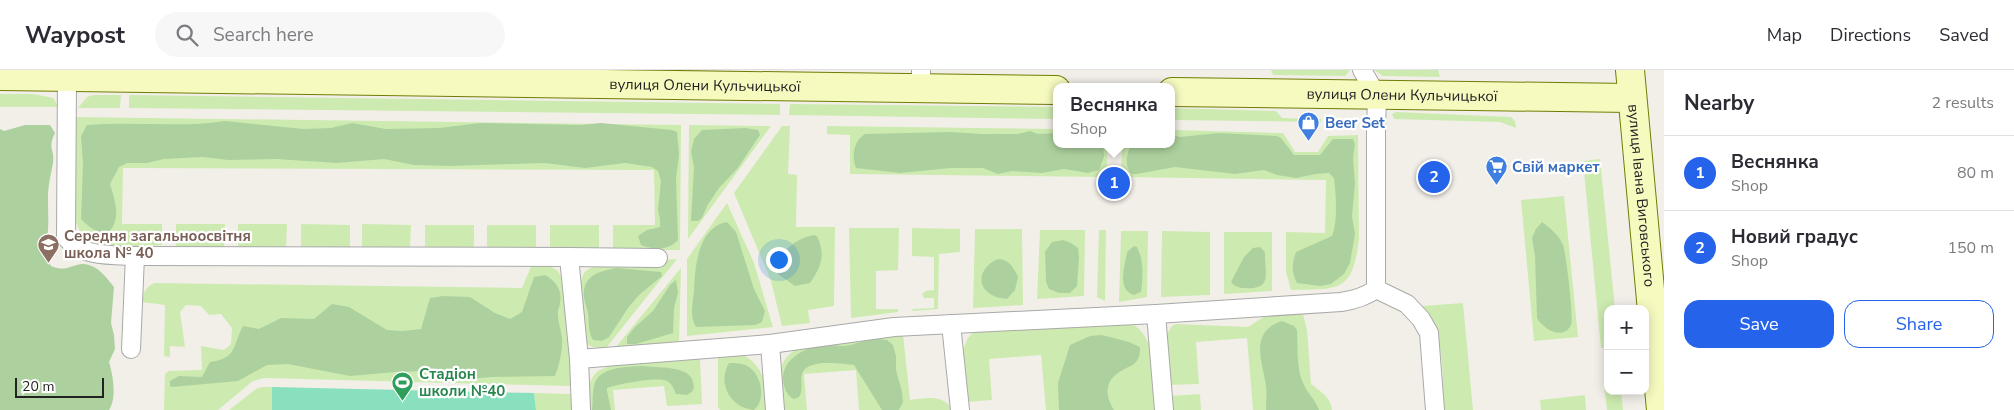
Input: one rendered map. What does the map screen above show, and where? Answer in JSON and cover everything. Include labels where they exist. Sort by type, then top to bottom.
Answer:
[{"type":"street","name":"вулиця Івана Виговського","points":[[1630,70],[1631,98],[1661,410]]},
{"type":"street","name":"вулиця Олени Кульчицької","points":[[0,76],[67,78],[99,74],[921,79],[1053,90]]},
{"type":"street","name":"вулиця Олени Кульчицької","points":[[1175,92],[1631,98]]},
{"type":"lane","points":[[1362,70],[1377,96],[1376,289]]},
{"type":"lane","points":[[67,78],[66,237],[71,244],[80,249],[102,254],[135,256],[658,258]]},
{"type":"lane","points":[[131,348],[135,256]]},
{"type":"lane","points":[[569,257],[579,358],[581,410]]},
{"type":"lane","points":[[579,358],[770,344],[894,327],[1156,314],[1341,302],[1355,300],[1376,289]]},
{"type":"lane","points":[[1376,289],[1407,304],[1422,319],[1429,332],[1435,410]]},
{"type":"lane","points":[[1156,314],[1164,410]]},
{"type":"lane","points":[[951,324],[960,410]]},
{"type":"lane","points":[[770,344],[775,410]]},
{"type":"green space","points":[[1271,70],[1350,70],[1345,76],[1273,75]]},
{"type":"green space","points":[[1374,70],[1438,70],[1440,77],[1383,76]]},
{"type":"green space","points":[[0,94],[33,94],[53,98],[59,107],[0,107]]},
{"type":"green space","points":[[93,95],[121,95],[120,108],[78,108],[87,97]]},
{"type":"green space","points":[[129,95],[780,104],[780,115],[129,108]]},
{"type":"green space","points":[[790,104],[1053,107],[1053,119],[789,115]]},
{"type":"green space","points":[[1175,108],[1276,111],[1282,118],[1321,119],[1321,122],[1175,120]]},
{"type":"green space","points":[[1396,112],[1511,117],[1515,121],[1516,128],[1500,122],[1394,119],[1392,114]]},
{"type":"green space","points":[[76,117],[681,125],[680,250],[613,250],[613,225],[655,225],[654,170],[123,168],[122,224],[162,224],[162,245],[120,246],[99,243],[90,240],[81,233],[74,213]]},
{"type":"green space","points":[[225,121],[303,129],[331,128],[352,123],[386,129],[439,128],[480,123],[580,125],[601,123],[672,130],[677,132],[679,155],[676,178],[678,240],[665,248],[651,248],[641,245],[638,236],[647,230],[660,227],[658,210],[661,181],[658,171],[652,167],[625,163],[585,168],[544,163],[452,166],[414,165],[384,159],[337,163],[276,159],[228,160],[203,157],[164,159],[147,163],[127,163],[119,167],[110,184],[116,216],[115,222],[108,233],[93,229],[81,219],[83,164],[81,136],[87,125],[191,124]]},
{"type":"green space","name":"Середня загальноосвітня школа № 40","points":[[25,125],[50,125],[55,133],[51,146],[53,158],[48,193],[48,231],[44,251],[51,266],[64,269],[87,264],[101,272],[114,287],[111,323],[115,349],[109,362],[114,393],[109,410],[0,410],[0,129],[4,131]]},
{"type":"green space","points":[[689,125],[771,126],[688,239]]},
{"type":"green space","points":[[782,126],[790,126],[788,174],[797,175],[796,227],[835,227],[834,306],[808,310],[810,323],[782,326],[771,281],[734,193]]},
{"type":"green space","points":[[827,126],[1053,129],[1053,148],[1107,148],[1107,177],[850,174],[850,135],[827,134]]},
{"type":"green space","points":[[745,128],[758,130],[760,135],[737,169],[719,188],[707,206],[702,218],[698,221],[691,221],[694,167],[691,152],[694,139],[702,130]]},
{"type":"green space","points":[[1175,130],[1283,133],[1295,152],[1318,152],[1328,136],[1358,135],[1359,238],[1353,269],[1348,278],[1332,288],[1291,290],[1286,272],[1286,232],[1325,233],[1326,180],[1121,177],[1122,148],[1175,148]]},
{"type":"green space","points":[[1030,131],[1038,134],[1053,133],[1053,148],[1103,148],[1104,157],[1099,170],[1088,173],[1064,169],[1042,173],[1012,171],[998,174],[983,168],[951,168],[900,173],[856,168],[854,163],[854,149],[858,140],[865,134],[950,132],[1018,134]]},
{"type":"green space","points":[[1218,133],[1277,136],[1281,138],[1294,155],[1320,155],[1333,139],[1353,139],[1355,144],[1353,158],[1355,183],[1352,216],[1355,234],[1350,263],[1344,274],[1331,284],[1320,286],[1297,283],[1293,271],[1296,252],[1332,236],[1336,215],[1336,200],[1334,178],[1329,173],[1296,178],[1277,175],[1264,170],[1235,174],[1175,167],[1132,174],[1127,167],[1127,156],[1130,148],[1175,148],[1175,136],[1180,137]]},
{"type":"green space","points":[[1600,159],[1615,305],[1604,305],[1604,348],[1601,348],[1583,161]]},
{"type":"green space","points":[[1564,196],[1578,337],[1534,341],[1521,200]]},
{"type":"green space","points":[[727,203],[754,263],[773,327],[687,336],[687,259]]},
{"type":"green space","points":[[727,222],[736,232],[754,289],[765,311],[762,322],[755,325],[696,327],[692,309],[697,260],[700,249],[704,240],[717,225]]},
{"type":"green space","points":[[1542,222],[1557,235],[1564,250],[1572,320],[1567,330],[1558,333],[1548,329],[1537,318],[1535,256],[1532,238]]},
{"type":"green space","points":[[176,224],[225,224],[224,247],[176,246]]},
{"type":"green space","points":[[238,224],[287,224],[286,247],[238,247]]},
{"type":"green space","points":[[301,224],[350,225],[350,247],[301,247]]},
{"type":"green space","points":[[362,224],[411,225],[410,248],[362,247]]},
{"type":"green space","points":[[425,225],[474,225],[474,248],[425,248]]},
{"type":"green space","points":[[487,225],[536,225],[536,249],[487,249]]},
{"type":"green space","points":[[550,225],[599,225],[599,250],[550,249]]},
{"type":"green space","points":[[849,228],[899,228],[898,270],[876,271],[876,309],[898,309],[898,312],[851,318]]},
{"type":"green space","points":[[912,228],[960,229],[960,252],[939,254],[938,309],[913,311],[912,309],[934,308],[934,298],[924,298],[922,294],[926,291],[934,290],[934,257],[912,256]]},
{"type":"green space","points":[[975,229],[1022,229],[1023,305],[973,308]]},
{"type":"green space","points":[[1040,230],[1085,230],[1084,296],[1037,299]]},
{"type":"green space","points":[[1099,230],[1106,230],[1105,301],[1097,297]]},
{"type":"green space","points":[[1121,231],[1148,231],[1147,297],[1119,302]]},
{"type":"green space","points":[[1162,231],[1210,232],[1210,295],[1161,297]]},
{"type":"green space","points":[[1224,232],[1272,232],[1272,291],[1224,294]]},
{"type":"green space","points":[[814,235],[817,236],[820,243],[822,255],[817,272],[810,283],[795,286],[778,274],[781,259],[788,248],[794,243]]},
{"type":"green space","points":[[1063,240],[1078,248],[1077,286],[1070,293],[1059,293],[1049,289],[1046,282],[1045,252],[1052,242]]},
{"type":"green space","points":[[1134,246],[1137,247],[1141,257],[1142,275],[1141,292],[1134,295],[1125,288],[1123,276],[1127,252]]},
{"type":"green space","points":[[1260,247],[1265,252],[1266,278],[1264,282],[1254,288],[1241,288],[1234,285],[1231,282],[1244,257],[1253,248]]},
{"type":"green space","points":[[677,259],[606,348],[593,347],[586,344],[580,297],[581,279],[585,272],[597,266],[663,266],[664,260]]},
{"type":"green space","points":[[998,259],[1005,260],[1010,264],[1018,277],[1015,290],[1007,299],[995,297],[988,292],[982,282],[987,266]]},
{"type":"green space","points":[[545,263],[558,271],[561,277],[570,351],[570,386],[264,378],[253,381],[218,410],[164,410],[165,374],[169,371],[202,370],[201,346],[224,350],[231,344],[232,328],[221,314],[209,315],[201,306],[186,305],[180,312],[185,347],[170,346],[170,357],[164,356],[165,305],[142,302],[146,290],[155,283],[522,288],[532,264]]},
{"type":"green space","points":[[617,268],[661,272],[662,276],[639,295],[609,337],[602,341],[593,340],[589,331],[588,313],[584,298],[586,284],[589,279],[598,273]]},
{"type":"green space","points":[[681,268],[679,342],[615,348]]},
{"type":"green space","points":[[545,275],[555,283],[561,299],[558,314],[562,347],[555,376],[469,379],[437,376],[423,371],[350,376],[288,364],[267,365],[238,381],[170,386],[170,381],[179,376],[202,377],[210,362],[225,358],[230,354],[243,326],[259,329],[281,318],[314,319],[332,304],[349,307],[387,330],[421,329],[430,298],[443,296],[470,297],[495,313],[510,319],[522,312],[534,277]]},
{"type":"green space","points":[[676,280],[678,293],[674,308],[673,333],[636,344],[627,344],[627,337],[653,311],[670,285]]},
{"type":"green space","points":[[1463,303],[1473,410],[1444,410],[1439,342],[1430,317],[1422,306]]},
{"type":"green space","points":[[1268,314],[1303,314],[1307,330],[1311,384],[1330,401],[1332,410],[1253,410],[1247,338],[1196,342],[1199,384],[1169,385],[1165,337],[1172,326],[1176,324],[1248,327]]},
{"type":"green space","points":[[1282,321],[1294,326],[1297,330],[1298,364],[1301,377],[1319,410],[1266,410],[1266,386],[1260,348],[1261,340],[1265,332]]},
{"type":"green space","points":[[1134,325],[1142,332],[1151,352],[1155,376],[1157,410],[1046,410],[1041,355],[989,359],[992,400],[967,402],[963,349],[968,338],[977,328]]},
{"type":"green space","points":[[903,334],[910,400],[939,399],[949,405],[952,410],[859,410],[856,370],[804,374],[807,410],[783,410],[780,374],[785,360],[790,353],[799,348]]},
{"type":"green space","points":[[1102,335],[1140,347],[1140,355],[1136,362],[1117,374],[1110,382],[1108,393],[1114,410],[1059,410],[1058,383],[1070,345],[1090,336]]},
{"type":"green space","points":[[875,339],[887,340],[893,345],[903,402],[899,410],[882,410],[854,365],[825,363],[810,366],[802,374],[799,397],[792,398],[785,389],[783,380],[786,366],[802,351],[817,346],[844,346]]},
{"type":"green space","points":[[741,354],[760,370],[765,385],[769,410],[720,410],[718,407],[718,356]]},
{"type":"green space","points":[[700,358],[702,404],[667,406],[664,386],[613,390],[615,410],[589,410],[588,390],[591,381],[596,373],[603,368],[629,363]]},
{"type":"green space","points":[[729,363],[747,366],[757,376],[761,394],[758,406],[754,410],[738,405],[728,393],[724,378]]},
{"type":"green space","points":[[621,367],[672,368],[686,373],[691,377],[693,390],[687,395],[676,394],[674,388],[667,381],[656,379],[628,383],[607,388],[611,410],[592,410],[594,386],[601,375]]},
{"type":"green space","name":"Стадіон школи №40","points":[[272,387],[534,393],[536,410],[272,410]]},
{"type":"green space","points":[[279,387],[279,410],[229,410],[256,389]]},
{"type":"green space","points":[[534,393],[571,394],[572,410],[536,410]]},
{"type":"green space","points":[[1200,394],[1201,410],[1171,410],[1170,396]]},
{"type":"green space","points":[[1585,395],[1586,410],[1541,410],[1540,400]]},
{"type":"green space","points":[[1605,395],[1621,395],[1623,410],[1607,410]]},
{"type":"place","name":"Beer Set","points":[[1309,142]]},
{"type":"place","name":"Новий градус","points":[[1434,177]]},
{"type":"place","name":"Веснянка","points":[[1114,183]]},
{"type":"place","name":"Свій маркет","points":[[1496,186]]},
{"type":"place","name":"Середня загальноосвітня школа № 40","points":[[48,264]]},
{"type":"place","name":"Стадіон школи №40","points":[[403,402]]}]
